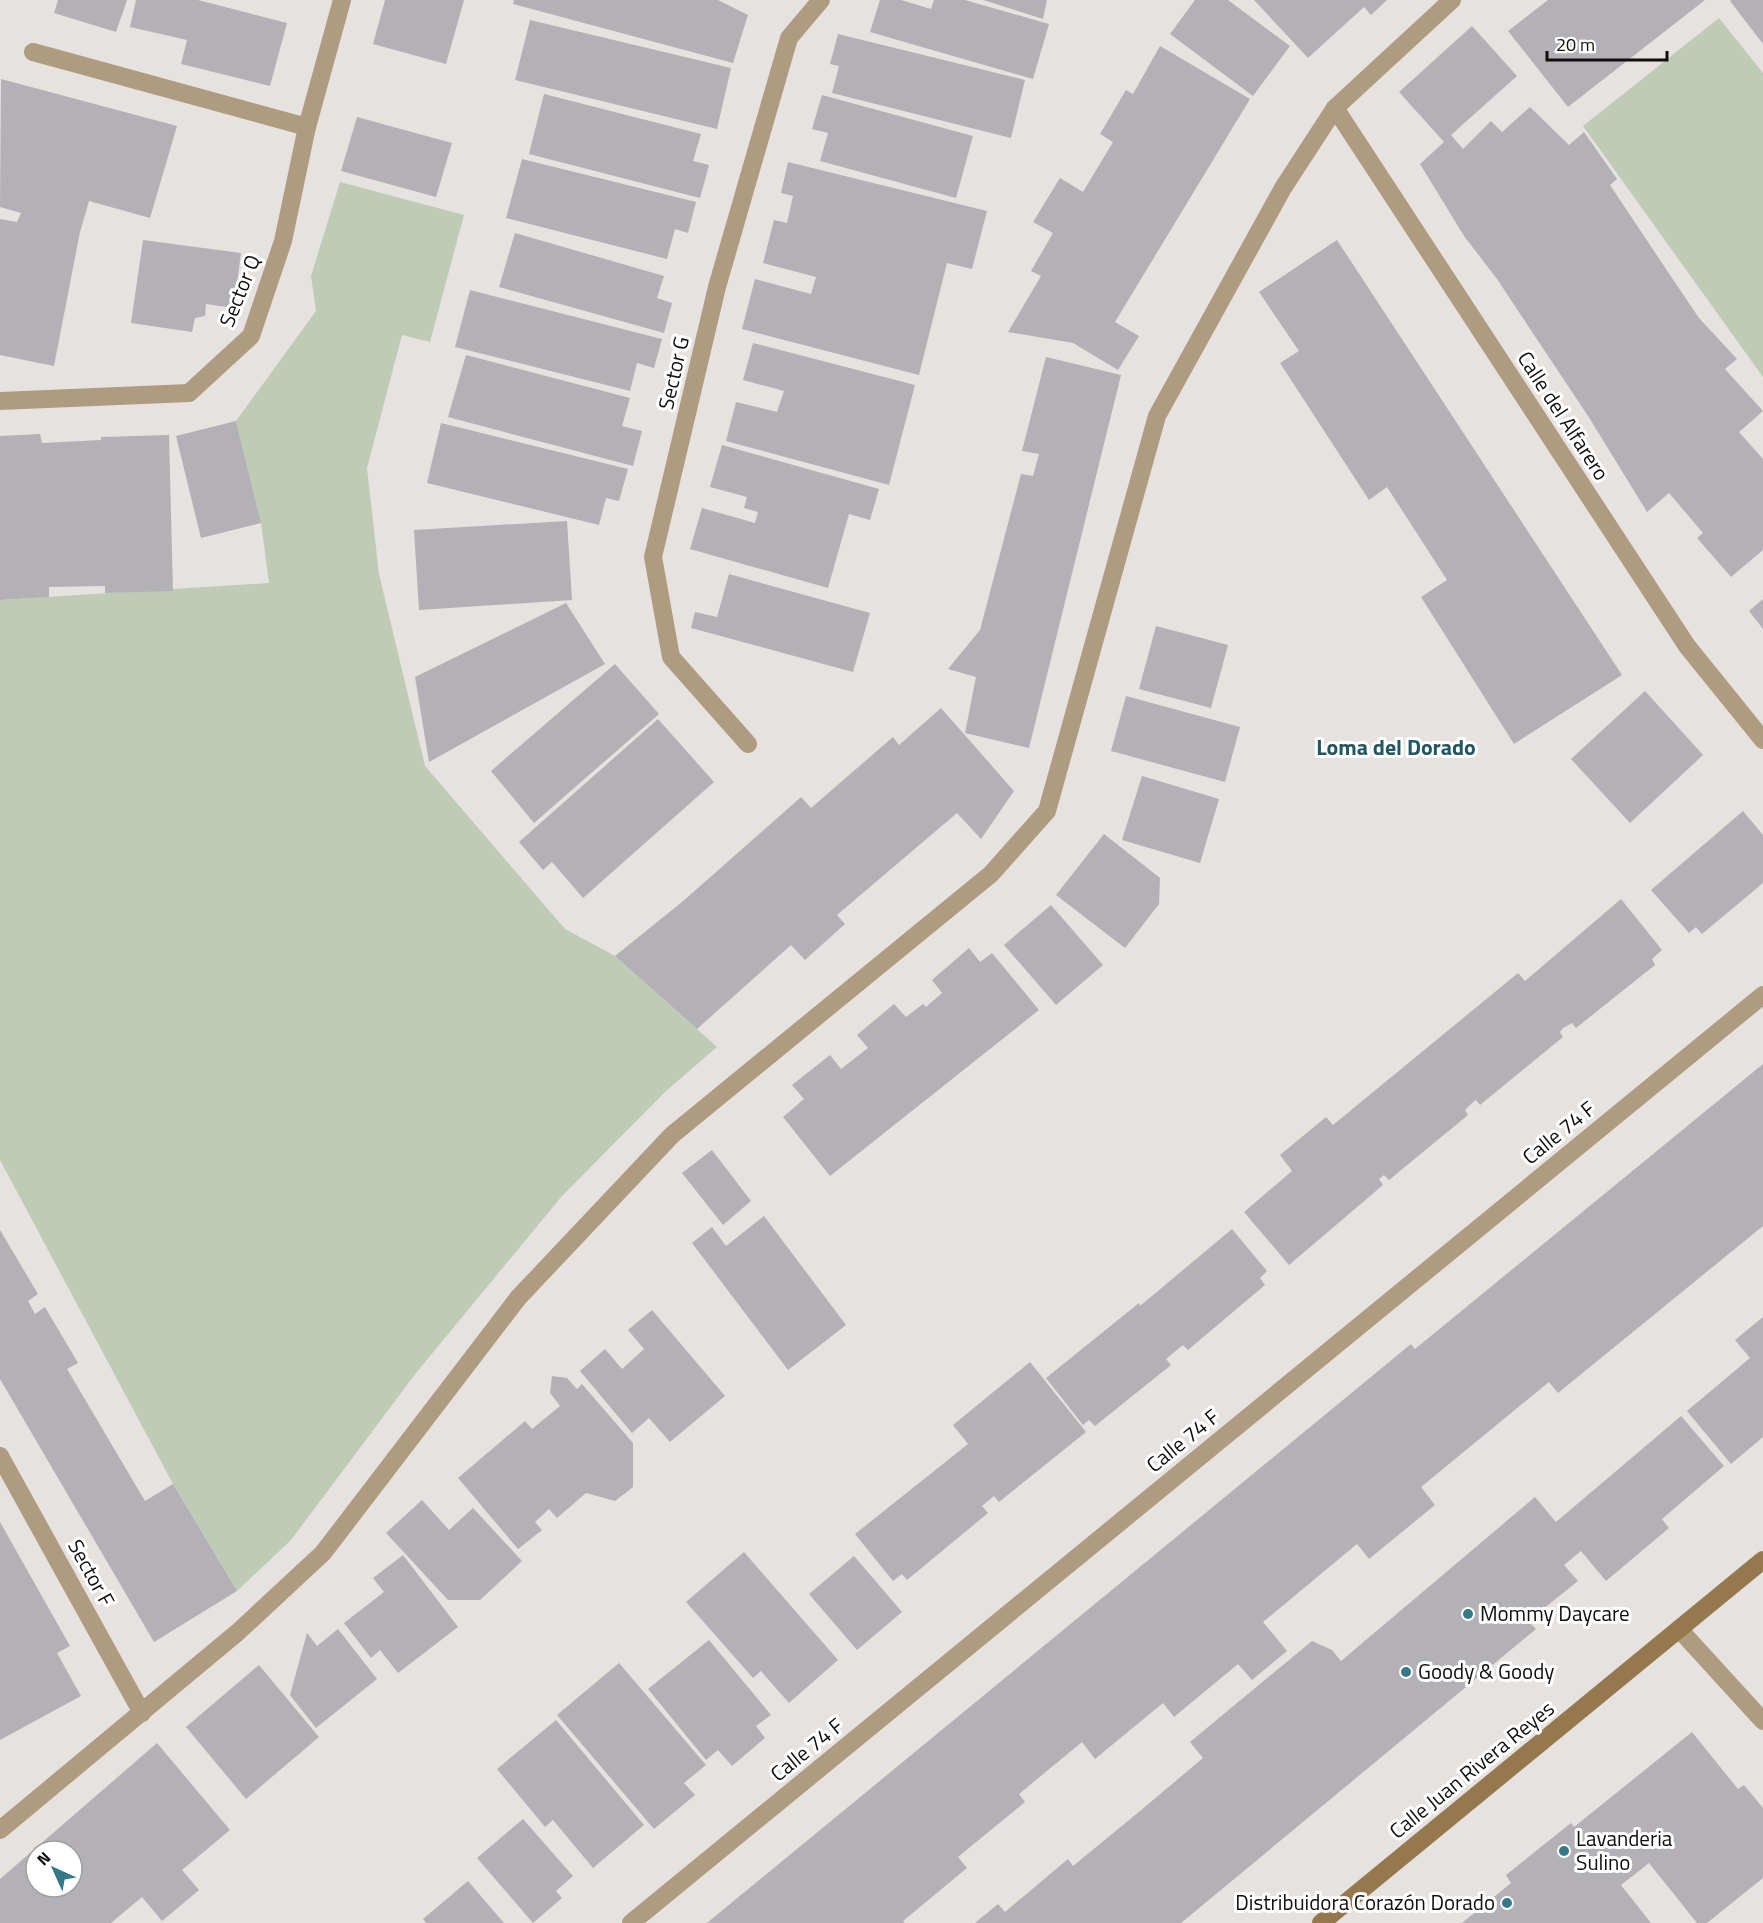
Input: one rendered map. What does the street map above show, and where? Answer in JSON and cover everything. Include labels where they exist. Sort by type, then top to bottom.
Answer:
[{"type":"street","name":"Sector Q","points":[[0,400],[189,393],[251,336],[283,242],[307,127],[342,0]]},
{"type":"street","name":"Sector G","points":[[748,744],[671,657],[653,557],[717,287],[789,38],[821,0]]},
{"type":"street","points":[[0,1830],[238,1632],[323,1553],[518,1298],[672,1136],[991,874],[1047,812],[1157,416],[1284,188],[1335,108],[1452,0]]},
{"type":"street","points":[[33,52],[307,127]]},
{"type":"street","name":"Calle del Alfarero","points":[[1335,108],[1687,646],[1763,740]]},
{"type":"street","name":"Calle 74 F","points":[[631,1923],[1763,994]]},
{"type":"street","name":"Sector F","points":[[0,1456],[142,1713]]},
{"type":"street","name":"Calle Juan Rivera Reyes","points":[[1321,1923],[1763,1560]]},
{"type":"street","points":[[1679,1629],[1763,1720]]},
{"type":"green space","points":[[1719,18],[1763,73],[1763,377],[1583,126]]},
{"type":"green space","points":[[340,182],[464,215],[430,342],[402,335],[367,468],[379,574],[425,766],[565,929],[615,956],[717,1047],[666,1091],[562,1196],[416,1373],[291,1540],[237,1591],[173,1484],[0,1160],[0,600],[269,583],[261,523],[236,421],[316,311],[311,276]]},
{"type":"building","points":[[58,0],[127,0],[116,32],[54,13]]},
{"type":"building","points":[[136,0],[198,0],[287,23],[270,86],[181,64],[187,40],[130,27]]},
{"type":"building","points":[[385,0],[464,0],[446,64],[373,44]]},
{"type":"building","points":[[514,0],[718,0],[748,15],[733,63],[513,4]]},
{"type":"building","points":[[880,0],[901,0],[931,9],[934,0],[965,0],[1049,24],[1033,79],[870,32]]},
{"type":"building","points":[[983,0],[1047,0],[1043,19]]},
{"type":"building","points":[[1195,0],[1228,0],[1290,46],[1253,96],[1170,34]]},
{"type":"building","points":[[1254,0],[1387,0],[1371,15],[1364,7],[1308,58]]},
{"type":"building","points":[[1548,0],[1705,0],[1568,107],[1508,31]]},
{"type":"building","points":[[1763,0],[1763,44],[1730,1]]},
{"type":"building","points":[[530,20],[731,68],[717,129],[515,80]]},
{"type":"building","points":[[1472,26],[1517,76],[1451,135],[1463,149],[1491,121],[1502,132],[1530,107],[1569,145],[1584,132],[1617,179],[1610,185],[1670,275],[1699,318],[1737,359],[1725,369],[1763,411],[1739,432],[1763,459],[1763,550],[1731,577],[1697,538],[1703,533],[1669,493],[1647,512],[1590,419],[1497,279],[1464,236],[1420,164],[1444,142],[1399,92]]},
{"type":"building","points":[[838,34],[1025,80],[1011,138],[832,93],[839,66],[830,64]]},
{"type":"building","points":[[1160,46],[1250,99],[1115,322],[1139,336],[1118,370],[1073,343],[1008,332],[1041,276],[1031,271],[1053,233],[1033,222],[1060,178],[1083,192],[1113,142],[1100,134],[1126,90],[1133,94]]},
{"type":"building","points":[[1,79],[177,126],[150,218],[89,201],[80,232],[54,366],[0,355],[0,219],[17,222],[21,213],[0,207]]},
{"type":"building","points":[[544,94],[701,134],[693,161],[709,165],[700,198],[529,154]]},
{"type":"building","points":[[822,95],[973,136],[956,198],[820,161],[828,133],[812,129]]},
{"type":"building","points":[[357,117],[452,143],[436,197],[341,171]]},
{"type":"building","points":[[522,159],[696,202],[688,233],[675,229],[667,259],[506,218]]},
{"type":"building","points":[[788,162],[987,211],[972,269],[947,263],[919,375],[742,329],[755,279],[811,294],[816,277],[763,263],[774,220],[787,223],[793,196],[781,193]]},
{"type":"building","points":[[515,233],[664,276],[657,298],[672,303],[664,333],[499,287]]},
{"type":"building","points":[[143,240],[241,253],[234,308],[206,304],[205,316],[195,318],[192,332],[131,323]]},
{"type":"building","points":[[1337,240],[1622,675],[1514,744],[1421,597],[1447,580],[1387,487],[1369,500],[1280,363],[1299,351],[1259,292]]},
{"type":"building","points":[[470,290],[662,339],[654,368],[637,363],[630,391],[455,347]]},
{"type":"building","points":[[753,343],[915,385],[889,485],[726,441],[736,402],[777,412],[784,391],[743,380]]},
{"type":"building","points":[[466,355],[630,398],[622,426],[642,431],[633,466],[448,417]]},
{"type":"building","points":[[1046,357],[1121,375],[1029,748],[965,733],[976,677],[948,669],[980,630],[1021,474],[1033,476],[1039,454],[1022,451]]},
{"type":"building","points":[[236,421],[261,523],[201,538],[176,436]]},
{"type":"building","points":[[441,423],[628,469],[619,501],[606,498],[599,525],[427,483]]},
{"type":"building","points":[[40,434],[42,443],[101,440],[101,437],[169,435],[173,591],[105,593],[105,586],[49,587],[49,597],[0,600],[0,436]]},
{"type":"building","points":[[722,445],[879,489],[870,520],[849,514],[828,588],[690,549],[702,508],[755,523],[758,512],[744,508],[747,497],[710,487]]},
{"type":"building","points":[[567,521],[572,600],[419,610],[414,530]]},
{"type":"building","points":[[729,574],[870,613],[853,672],[691,628],[695,612],[717,617]]},
{"type":"building","points":[[1763,599],[1763,629],[1749,611]]},
{"type":"building","points":[[566,603],[605,664],[429,762],[415,677]]},
{"type":"building","points":[[1156,626],[1228,645],[1211,708],[1139,689]]},
{"type":"building","points":[[615,664],[659,714],[534,823],[491,771]]},
{"type":"building","points":[[1645,691],[1703,755],[1630,823],[1571,759]]},
{"type":"building","points":[[1126,696],[1240,727],[1225,782],[1111,751]]},
{"type":"building","points":[[941,708],[1014,791],[981,839],[957,813],[837,915],[845,924],[805,960],[791,945],[697,1029],[615,956],[682,902],[801,797],[811,808],[893,737],[899,745]]},
{"type":"building","points":[[658,719],[714,782],[583,898],[552,862],[543,870],[519,842]]},
{"type":"building","points":[[1142,776],[1219,799],[1200,863],[1122,840]]},
{"type":"building","points":[[1743,811],[1763,835],[1763,883],[1702,934],[1696,927],[1689,933],[1651,890]]},
{"type":"building","points":[[1104,834],[1160,878],[1159,904],[1125,948],[1056,895]]},
{"type":"building","points":[[1621,899],[1662,950],[1652,959],[1655,965],[1576,1028],[1572,1023],[1563,1028],[1560,1032],[1563,1037],[1480,1105],[1476,1100],[1472,1103],[1465,1110],[1468,1115],[1389,1180],[1384,1175],[1379,1179],[1383,1185],[1289,1265],[1244,1212],[1292,1171],[1280,1155],[1326,1117],[1333,1125],[1518,973],[1525,981]]},
{"type":"building","points":[[1051,905],[1103,965],[1056,1005],[1004,945]]},
{"type":"building","points":[[969,948],[980,962],[992,953],[1039,1010],[830,1176],[783,1117],[804,1099],[792,1085],[830,1055],[841,1069],[868,1048],[857,1035],[894,1004],[906,1017],[923,1004],[926,1007],[942,993],[932,980]]},
{"type":"building","points":[[1763,1064],[1763,1226],[1558,1393],[1549,1382],[1421,1487],[1435,1505],[1369,1559],[1357,1544],[1263,1622],[1287,1651],[1252,1680],[1238,1664],[1174,1717],[1163,1703],[1095,1759],[1082,1742],[1019,1794],[1025,1802],[958,1857],[967,1868],[903,1921],[905,1923],[707,1923],[1411,1344],[1415,1349]]},
{"type":"building","points":[[712,1150],[751,1201],[723,1225],[682,1173]]},
{"type":"building","points":[[764,1216],[846,1325],[788,1370],[692,1243],[712,1227],[726,1246]]},
{"type":"building","points":[[1232,1229],[1267,1271],[1260,1278],[1265,1285],[1188,1350],[1183,1345],[1166,1359],[1171,1365],[1095,1426],[1089,1420],[1083,1425],[1046,1378],[1139,1303],[1140,1306]]},
{"type":"building","points":[[0,1230],[38,1294],[28,1301],[35,1314],[45,1307],[78,1363],[67,1369],[145,1501],[173,1484],[237,1591],[154,1642],[0,1379]]},
{"type":"building","points":[[652,1310],[725,1396],[670,1442],[649,1418],[632,1433],[580,1371],[605,1349],[622,1369],[644,1349],[628,1330]]},
{"type":"building","points":[[1763,1317],[1763,1437],[1731,1464],[1687,1411],[1750,1358],[1735,1340]]},
{"type":"building","points":[[1030,1362],[1086,1432],[999,1502],[994,1496],[982,1506],[988,1513],[907,1580],[902,1574],[893,1581],[855,1534],[968,1444],[953,1425]]},
{"type":"building","points":[[552,1376],[567,1378],[577,1389],[582,1384],[633,1443],[633,1487],[615,1501],[586,1493],[557,1518],[549,1509],[535,1522],[542,1530],[518,1549],[458,1478],[525,1421],[532,1429],[560,1406],[550,1393]]},
{"type":"building","points":[[1681,1416],[1724,1466],[1662,1519],[1669,1528],[1606,1581],[1581,1551],[1564,1565],[1578,1581],[1528,1621],[1536,1629],[1181,1923],[975,1923],[998,1904],[1005,1912],[1068,1859],[1073,1866],[1140,1811],[1203,1758],[1190,1742],[1312,1641],[1332,1650],[1341,1661],[1535,1497],[1556,1522]]},
{"type":"building","points":[[422,1500],[449,1530],[473,1508],[522,1561],[480,1600],[448,1600],[386,1533]]},
{"type":"building","points":[[0,1522],[70,1646],[57,1653],[81,1696],[0,1740]]},
{"type":"building","points":[[744,1552],[838,1660],[789,1703],[761,1671],[753,1678],[686,1602]]},
{"type":"building","points":[[403,1555],[458,1627],[398,1673],[380,1650],[371,1658],[344,1623],[384,1592],[373,1578]]},
{"type":"building","points":[[854,1556],[902,1612],[857,1650],[809,1594]]},
{"type":"building","points":[[338,1629],[377,1679],[316,1728],[290,1695],[307,1633],[317,1646]]},
{"type":"building","points":[[709,1640],[771,1715],[756,1726],[765,1738],[732,1766],[718,1750],[706,1760],[648,1689]]},
{"type":"building","points":[[619,1663],[706,1765],[684,1783],[695,1795],[654,1829],[557,1715]]},
{"type":"building","points":[[259,1665],[319,1737],[246,1799],[186,1727]]},
{"type":"building","points":[[556,1720],[644,1825],[593,1868],[553,1820],[545,1827],[497,1769]]},
{"type":"building","points":[[1692,1732],[1738,1789],[1744,1785],[1763,1808],[1763,1878],[1707,1923],[1697,1923],[1649,1863],[1621,1885],[1651,1923],[1462,1923],[1511,1883],[1506,1875],[1571,1823],[1574,1827]]},
{"type":"building","points":[[157,1743],[230,1830],[182,1870],[199,1890],[162,1921],[142,1897],[111,1923],[0,1923],[0,1879],[24,1858],[24,1899],[84,1899],[84,1839],[46,1839]]},
{"type":"building","points":[[523,1819],[573,1876],[556,1891],[562,1898],[533,1923],[477,1858]]},
{"type":"building","points":[[468,1881],[504,1923],[426,1923],[423,1919]]},
{"type":"place","name":"Mommy Daycare","points":[[1468,1614]]},
{"type":"place","name":"Goody & Goody","points":[[1406,1672]]},
{"type":"place","name":"Lavanderia Sulino","points":[[1564,1851]]},
{"type":"place","name":"Distribuidora Corazón Dorado","points":[[1507,1903]]},
{"type":"district","name":"Loma del Dorado","points":[[1396,747]]}]
